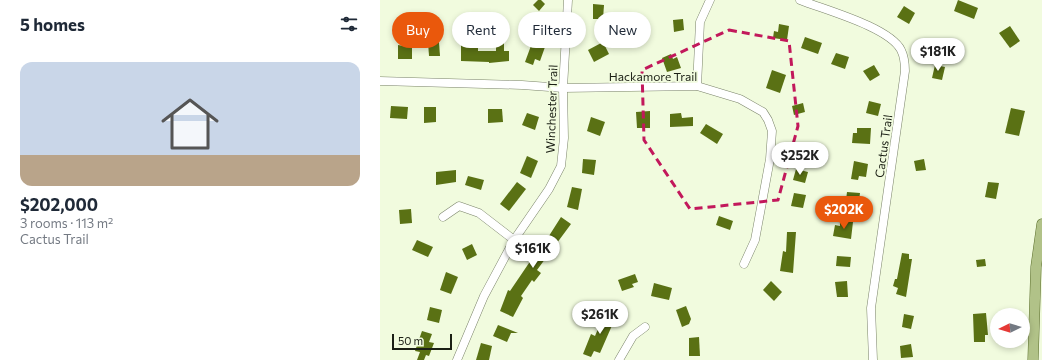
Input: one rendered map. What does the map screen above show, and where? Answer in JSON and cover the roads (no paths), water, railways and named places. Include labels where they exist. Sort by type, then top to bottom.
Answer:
[{"type":"main road","points":[[1033,360],[1036,267],[1042,224]]},
{"type":"street","name":"Winchester Trail","points":[[457,360],[484,296],[514,240],[549,190],[561,166],[564,138],[564,88],[568,0]]},
{"type":"street","points":[[697,86],[700,22],[710,0]]},
{"type":"street","name":"Cactus Trail","points":[[800,0],[870,27],[889,36],[900,49],[904,59],[904,78],[871,308],[873,360]]},
{"type":"street","name":"Hackamore Trail","points":[[380,82],[515,85],[564,88],[697,86],[740,99],[763,112],[772,131],[770,159],[755,240],[744,264]]},
{"type":"street","points":[[443,217],[459,206],[479,214],[514,240]]},
{"type":"street","points":[[619,360],[633,336],[645,327]]}]
